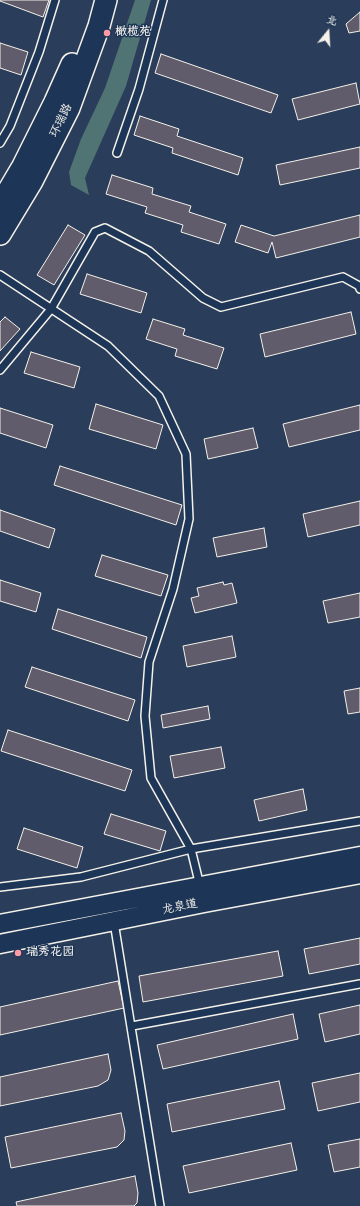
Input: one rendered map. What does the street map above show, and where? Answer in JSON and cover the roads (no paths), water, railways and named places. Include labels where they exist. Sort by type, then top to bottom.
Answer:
[{"type":"main road","name":"环瑞路","points":[[0,205],[23,166],[55,102],[72,64],[92,0]]},
{"type":"main road","name":"环瑞路","points":[[0,234],[32,181],[69,108],[99,26],[106,0]]},
{"type":"street","name":"龙泉道","points":[[0,944],[114,921],[202,895],[360,856]]},
{"type":"street","name":"龙泉道","points":[[0,924],[360,874]]},
{"type":"lane","points":[[0,143],[10,126],[36,60],[55,0]]},
{"type":"lane","points":[[117,153],[140,90],[163,0]]},
{"type":"lane","points":[[0,370],[51,309],[95,232],[105,228],[150,251],[203,298],[220,307],[343,277],[359,286],[360,289]]},
{"type":"lane","points":[[0,275],[108,346],[159,396],[186,454],[189,520],[172,589],[149,662],[146,716],[151,778],[191,849],[202,895]]},
{"type":"lane","points":[[0,887],[81,876],[191,849],[360,821]]},
{"type":"lane","points":[[114,921],[160,1206]]},
{"type":"lane","points":[[132,1026],[360,984]]},
{"type":"place","name":"橄榄苑","points":[[107,33]]},
{"type":"place","name":"瑞秀花园","points":[[18,953]]}]
